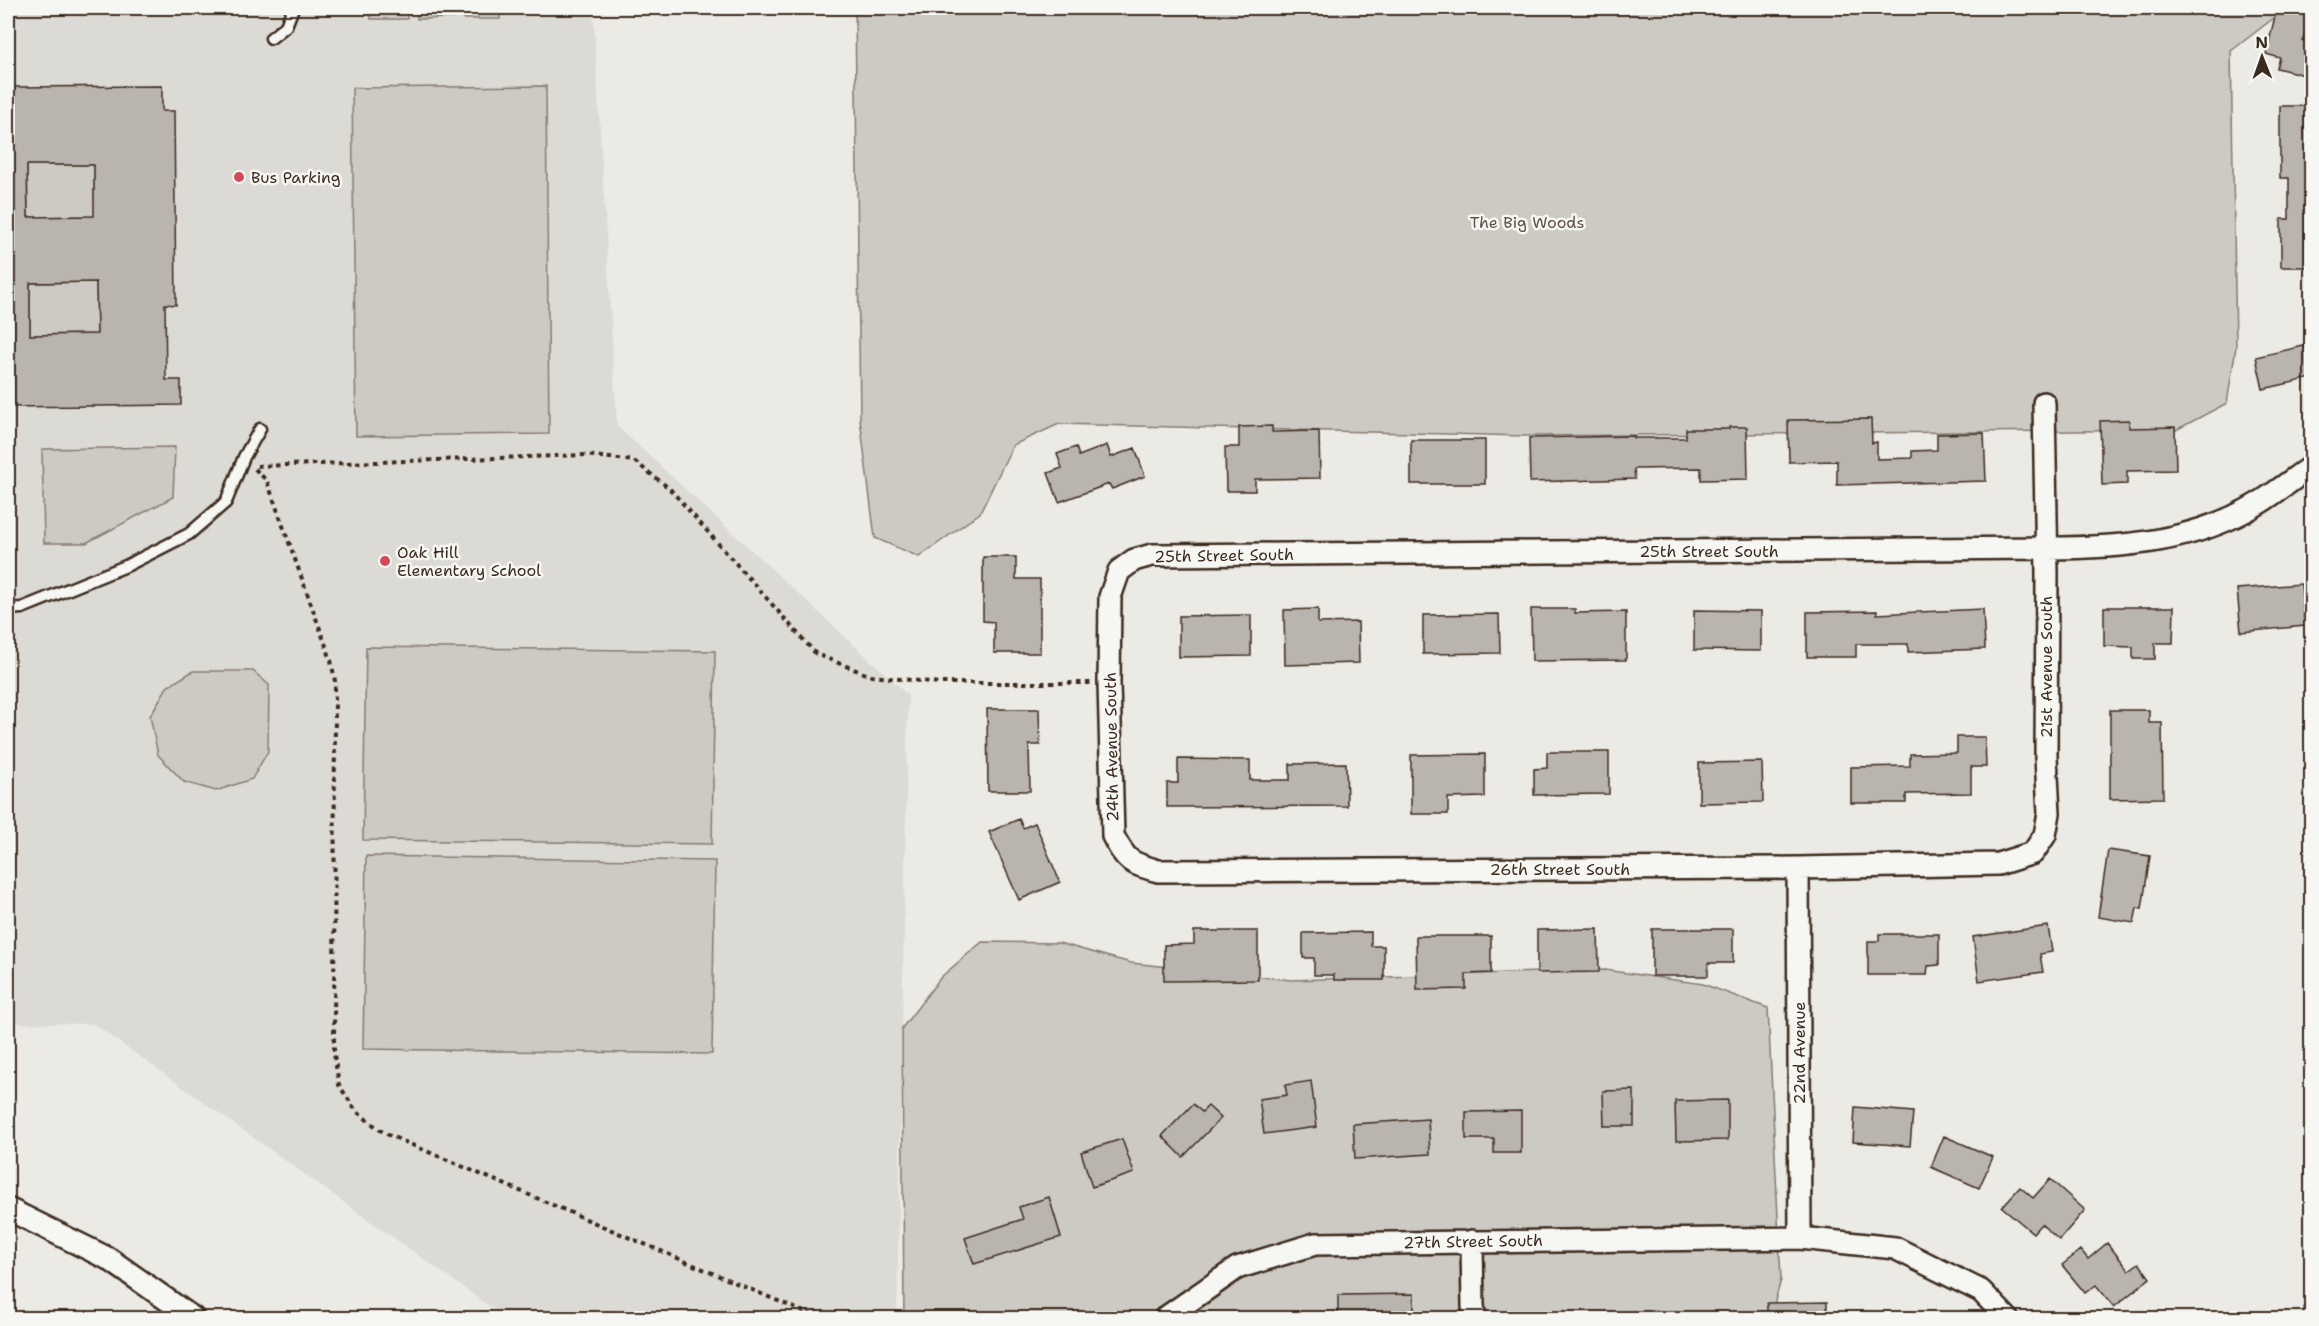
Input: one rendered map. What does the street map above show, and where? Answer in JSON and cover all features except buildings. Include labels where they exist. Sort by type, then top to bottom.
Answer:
[{"type":"street","name":"21st Avenue South","points":[[1961,865],[1998,864],[2033,854],[2045,835],[2049,813],[2046,757],[2044,403]]},
{"type":"street","name":"25th Street South","points":[[1110,597],[1119,571],[1134,560],[1152,555],[2046,548],[2135,545],[2182,536],[2222,521],[2258,504],[2312,466]]},
{"type":"street","name":"24th Avenue South","points":[[1110,597],[1109,683],[1113,836],[1124,857],[1139,866],[1158,871]]},
{"type":"street","name":"26th Street South","points":[[1158,871],[1961,865]]},
{"type":"street","name":"22nd Avenue","points":[[1798,868],[1800,1238]]},
{"type":"street","points":[[8,1209],[108,1259],[193,1318]]},
{"type":"street","name":"27th Street South","points":[[1165,1318],[1237,1268],[1315,1244],[1800,1238]]},
{"type":"street","points":[[1800,1238],[1895,1248],[1981,1291],[2007,1318]]},
{"type":"street","points":[[1472,1241],[1475,1318]]},
{"type":"lane","points":[[271,39],[286,26],[293,8]]},
{"type":"lane","points":[[8,609],[22,608],[126,566],[189,534],[226,502],[244,457],[260,429]]},
{"type":"path","points":[[818,1318],[384,1133],[356,1111],[339,1085],[334,1054],[335,681],[331,660],[267,481],[253,466],[586,455],[634,461],[669,488],[816,654],[871,676],[940,683],[1091,683]]},
{"type":"shaded area","name":"Oak Hill Elementary School","points":[[8,8],[593,8],[617,426],[908,695],[897,1318],[506,1318],[94,1024],[8,1023]]},
{"type":"green space","points":[[371,8],[407,8],[407,19],[371,19]]},
{"type":"green space","points":[[417,8],[453,8],[453,18],[417,19]]},
{"type":"green space","points":[[464,8],[500,8],[500,19],[464,19]]},
{"type":"green space","name":"The Big Woods","points":[[855,8],[2311,8],[2312,15],[2279,14],[2231,51],[2236,347],[2227,403],[2176,430],[1526,436],[1059,424],[1013,445],[980,513],[919,557],[875,538],[860,419]]},
{"type":"green space","points":[[546,86],[549,434],[356,436],[352,88]]},
{"type":"green space","points":[[27,165],[94,165],[95,216],[28,217]]},
{"type":"green space","points":[[96,282],[97,334],[30,335],[30,283]]},
{"type":"green space","points":[[175,447],[173,497],[86,543],[44,543],[42,449]]},
{"type":"green space","points":[[366,647],[715,651],[712,844],[363,840]]},
{"type":"green space","points":[[193,671],[253,671],[269,685],[268,751],[252,779],[216,791],[184,782],[158,755],[150,716],[167,687]]},
{"type":"green space","points":[[366,856],[715,861],[712,1054],[363,1049]]},
{"type":"green space","points":[[982,942],[1059,943],[1131,963],[1292,980],[1605,970],[1703,984],[1768,1008],[1781,1280],[1770,1318],[904,1318],[902,1028],[941,977]]},
{"type":"place","name":"Bus Parking","points":[[239,177]]},
{"type":"place","name":"Oak Hill Elementary School","points":[[385,561]]}]
